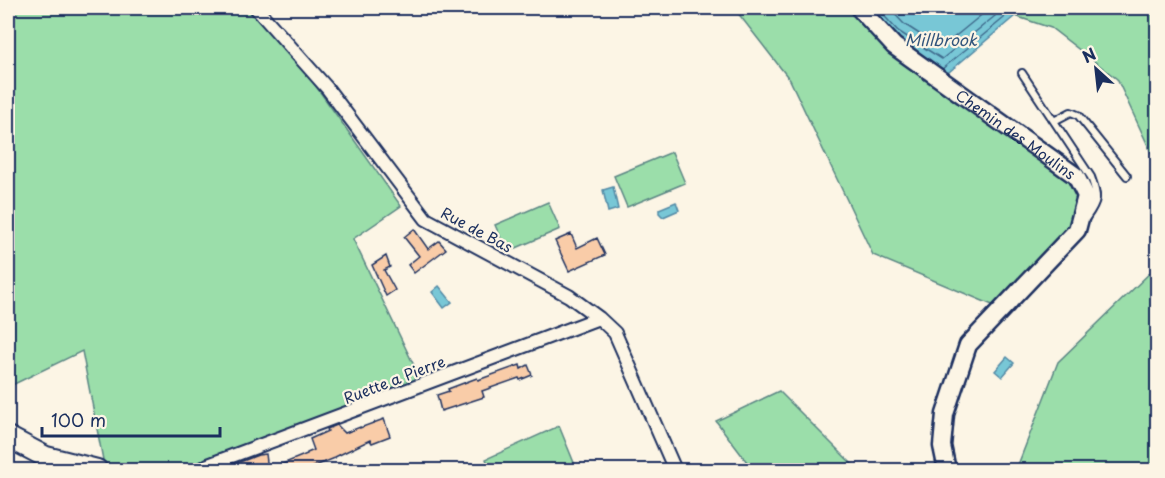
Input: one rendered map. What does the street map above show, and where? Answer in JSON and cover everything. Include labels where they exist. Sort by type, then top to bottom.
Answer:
[{"type":"main road","points":[[8,437],[46,457],[97,471]]},
{"type":"street","name":"Rue de Bas","points":[[256,8],[327,88],[426,219],[569,296],[615,333],[675,471]]},
{"type":"street","name":"Chemin des Moulins","points":[[859,8],[894,46],[1076,176],[1086,196],[1077,230],[968,345],[945,414],[942,446],[947,471]]},
{"type":"street","name":"Ruette a Pierre","points":[[201,471],[208,465],[599,318]]},
{"type":"lane","points":[[1022,73],[1091,177],[1098,196],[1095,207],[1077,230]]},
{"type":"lane","points":[[1054,121],[1071,112],[1078,116],[1126,176]]},
{"type":"green space","points":[[8,8],[248,8],[313,82],[401,206],[353,239],[421,380],[183,469],[104,465],[82,351],[8,387]]},
{"type":"green space","points":[[734,8],[859,8],[1076,176],[1086,196],[1077,230],[1002,309],[873,255],[790,80]]},
{"type":"green space","points":[[1006,8],[1157,8],[1157,165],[1117,79],[1051,28],[1015,16]]},
{"type":"green space","points":[[672,152],[685,183],[627,207],[614,176]]},
{"type":"green space","points":[[548,202],[560,229],[507,252],[495,225]]},
{"type":"green space","points":[[1157,266],[1157,470],[1016,470],[1058,362]]},
{"type":"green space","points":[[779,391],[858,470],[753,470],[716,421]]},
{"type":"green space","points":[[559,426],[577,470],[491,470],[486,459]]},
{"type":"water","name":"Millbrook","points":[[859,8],[1006,8],[1015,16],[943,77]]},
{"type":"water","points":[[613,187],[618,209],[608,212],[603,190]]},
{"type":"water","points":[[676,202],[679,210],[663,217],[659,213],[659,209]]},
{"type":"water","points":[[439,286],[452,302],[444,308],[432,292]]},
{"type":"water","points":[[1007,357],[1014,363],[1002,377],[995,371]]},
{"type":"building","points":[[414,229],[428,249],[439,241],[446,249],[414,273],[408,265],[419,256],[404,237]]},
{"type":"building","points":[[571,234],[577,248],[597,238],[605,255],[569,271],[555,241]]},
{"type":"building","points":[[386,256],[390,267],[384,270],[395,290],[386,296],[372,265]]},
{"type":"building","points":[[520,365],[521,369],[528,365],[532,375],[482,391],[484,397],[441,411],[437,395],[477,378],[478,380]]},
{"type":"building","points":[[384,419],[390,436],[372,443],[370,440],[303,471],[217,471],[266,454],[268,470],[314,450],[310,439],[328,431],[327,429],[337,425],[345,433]]}]
